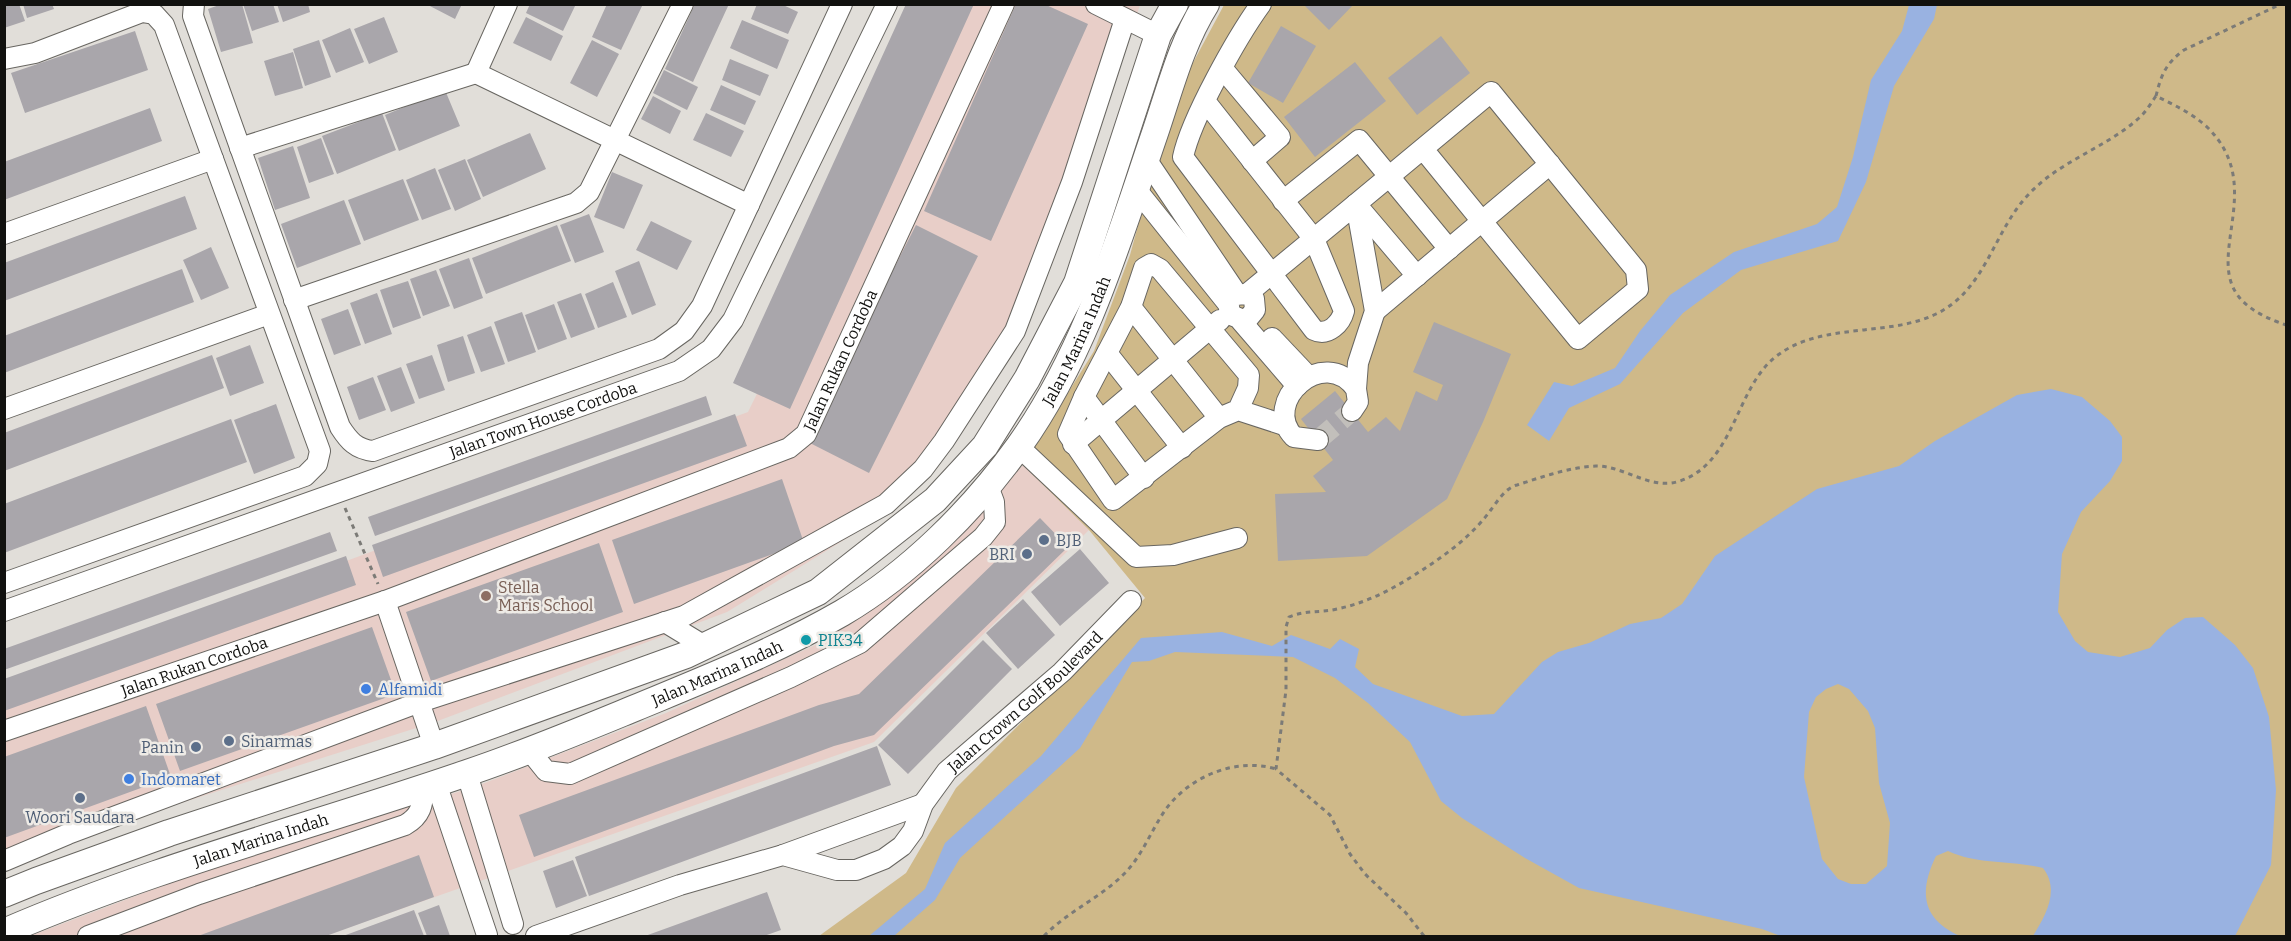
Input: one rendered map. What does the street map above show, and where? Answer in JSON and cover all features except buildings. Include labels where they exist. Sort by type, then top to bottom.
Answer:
[{"type":"main road","name":"Jalan Marina Indah","points":[[4,894],[36,880],[169,834],[434,746],[706,647],[818,592],[935,500],[985,446],[1027,379],[1077,283],[1158,35],[1175,4]]},
{"type":"main road","name":"Jalan Marina Indah","points":[[4,932],[45,915],[238,846],[467,774],[530,751],[752,660],[844,612],[902,571],[988,486],[1018,446],[1075,352],[1101,290],[1177,63],[1206,4]]},
{"type":"street","points":[[194,4],[193,16],[340,427],[349,442],[362,450],[373,451],[659,348],[684,331],[702,306],[842,4]]},
{"type":"street","points":[[476,73],[507,4]]},
{"type":"street","points":[[294,300],[576,203],[589,192],[683,4]]},
{"type":"street","name":"Jalan Town House Cordoba","points":[[4,611],[679,371],[711,349],[733,320],[887,4]]},
{"type":"street","name":"Jalan Rukan Cordoba","points":[[4,731],[385,601],[789,448],[798,442],[806,434],[1004,4]]},
{"type":"street","points":[[1096,4],[1158,35]]},
{"type":"street","points":[[1205,101],[1314,239],[1344,311],[1342,319],[1331,329],[1319,332],[1314,330],[1184,161],[1183,153],[1205,101],[1249,21],[1261,4]]},
{"type":"street","points":[[4,60],[36,53],[142,12],[154,14],[164,25],[320,451],[316,464],[305,476],[4,583]]},
{"type":"street","points":[[4,861],[79,830],[420,702],[684,616],[886,504],[922,470],[1015,331],[1072,182],[1125,19]]},
{"type":"street","points":[[1223,69],[1281,137],[1252,161]]},
{"type":"street","points":[[240,148],[476,73],[749,205]]},
{"type":"street","points":[[1073,444],[1239,307],[1269,274],[1491,92],[1636,270],[1638,289],[1578,339],[1423,149]]},
{"type":"street","points":[[1283,201],[1359,140],[1449,249]]},
{"type":"street","points":[[4,234],[213,159]]},
{"type":"street","points":[[1146,159],[1239,307]]},
{"type":"street","points":[[1375,311],[1550,164]]},
{"type":"street","points":[[1136,189],[1303,381]]},
{"type":"street","points":[[1356,204],[1416,276]]},
{"type":"street","points":[[1352,411],[1358,402],[1356,389],[1358,363],[1375,311],[1356,204]]},
{"type":"street","points":[[1239,410],[1248,388],[1249,375],[1160,268],[1151,264],[1144,268],[1131,307],[1068,431],[1073,444],[1111,499],[1116,499],[1219,418],[1239,410],[1284,425],[1294,437],[1318,440]]},
{"type":"street","points":[[1131,307],[1219,418]]},
{"type":"street","points":[[4,409],[270,314]]},
{"type":"street","points":[[1107,353],[1182,448]]},
{"type":"street","points":[[1284,425],[1285,406],[1303,381],[1331,373],[1343,377],[1356,389]]},
{"type":"street","points":[[1084,398],[1144,478]]},
{"type":"street","points":[[1018,446],[1136,557],[1173,555],[1236,538]]},
{"type":"street","points":[[922,470],[935,500]]},
{"type":"street","points":[[530,751],[546,771],[570,774],[791,677],[860,643],[995,522],[994,502],[988,486]]},
{"type":"street","points":[[385,601],[434,746]]},
{"type":"street","name":"Jalan Crown Golf Boulevard","points":[[783,855],[823,868],[856,870],[884,859],[902,846],[913,831],[923,804],[947,771],[1062,672],[1131,601]]},
{"type":"street","points":[[665,622],[706,647]]},
{"type":"street","points":[[467,774],[513,924]]},
{"type":"street","points":[[430,785],[487,936],[499,926],[513,924],[526,928],[536,936],[680,885],[783,855],[923,804]]},
{"type":"street","points":[[88,936],[199,894],[405,825],[417,818],[430,785]]},
{"type":"path","points":[[1276,769],[1286,690],[1286,627],[1289,617],[1299,612],[1335,610],[1374,599],[1416,574],[1478,527],[1512,486],[1576,469],[1597,466],[1615,468],[1655,483],[1679,482],[1699,471],[1720,448],[1745,399],[1774,358],[1798,345],[1829,336],[1894,326],[1935,314],[1959,299],[1973,284],[2011,216],[2027,196],[2046,177],[2141,117],[2156,96],[2161,74],[2170,60],[2184,50],[2281,4]]},
{"type":"path","points":[[2156,96],[2189,112],[2218,139],[2235,181],[2236,198],[2228,255],[2231,279],[2239,297],[2255,310],[2286,325]]},
{"type":"path","points":[[338,492],[385,601]]},
{"type":"path","points":[[1044,936],[1122,875],[1139,857],[1166,809],[1183,791],[1221,769],[1265,765],[1276,769],[1312,796],[1330,815],[1350,854],[1365,874],[1406,914],[1424,936]]},
{"type":"shaded area","points":[[948,5],[1140,5],[1053,262],[1005,364],[934,459],[852,535],[727,612],[435,722],[5,859],[4,688],[748,412]]},
{"type":"shaded area","points":[[1224,5],[2286,5],[2286,936],[819,936],[906,873],[956,788],[1145,598],[1089,530],[1023,465],[1094,351],[1130,255],[1145,200],[1156,173],[1173,100]]},
{"type":"shaded area","points":[[1023,465],[1089,530],[874,742],[324,936],[30,936],[220,864],[474,787],[666,713],[822,642],[915,578]]},
{"type":"water","points":[[1909,5],[1937,5],[1934,19],[1894,86],[1866,182],[1838,241],[1741,270],[1683,313],[1620,384],[1569,408],[1549,441],[1527,425],[1554,382],[1572,386],[1615,368],[1640,331],[1670,295],[1734,252],[1817,224],[1837,207],[1853,157],[1871,80],[1902,31]]},
{"type":"water","points":[[2051,389],[2082,397],[2110,421],[2122,437],[2122,461],[2110,481],[2081,512],[2062,554],[2058,612],[2075,641],[2088,652],[2120,657],[2150,648],[2167,630],[2185,618],[2203,617],[2235,645],[2253,668],[2269,717],[2276,790],[2271,865],[2235,936],[2033,936],[2046,911],[2051,894],[2048,876],[2043,868],[1971,858],[1948,851],[1936,856],[1927,881],[1927,903],[1937,921],[1960,936],[1781,936],[1762,929],[1579,888],[1525,858],[1462,818],[1441,801],[1410,742],[1368,703],[1335,678],[1293,657],[1175,652],[1149,661],[1132,662],[1080,748],[960,858],[935,900],[894,936],[869,936],[925,889],[945,843],[1041,756],[1141,638],[1222,632],[1272,646],[1291,635],[1330,649],[1340,639],[1359,649],[1355,667],[1373,684],[1462,716],[1494,714],[1542,662],[1558,652],[1589,643],[1630,624],[1661,618],[1682,604],[1715,556],[1817,489],[1899,466],[1935,441],[2017,395]],"holes":[[[1838,684],[1849,689],[1868,711],[1875,728],[1879,783],[1890,823],[1887,866],[1866,884],[1851,884],[1838,879],[1822,859],[1804,777],[1809,712],[1816,697],[1826,689]]]},
{"type":"tunnel","points":[[1318,440],[1352,411]]},
{"type":"place","name":"BJB","points":[[1044,540]]},
{"type":"place","name":"BRI","points":[[1027,554]]},
{"type":"place","name":"Stella Maris School","points":[[486,596]]},
{"type":"place","name":"PIK34","points":[[806,640]]},
{"type":"place","name":"Alfamidi","points":[[366,689]]},
{"type":"place","name":"Sinarmas","points":[[229,741]]},
{"type":"place","name":"Panin","points":[[196,747]]},
{"type":"place","name":"Indomaret","points":[[129,779]]},
{"type":"place","name":"Woori Saudara","points":[[80,798]]}]
